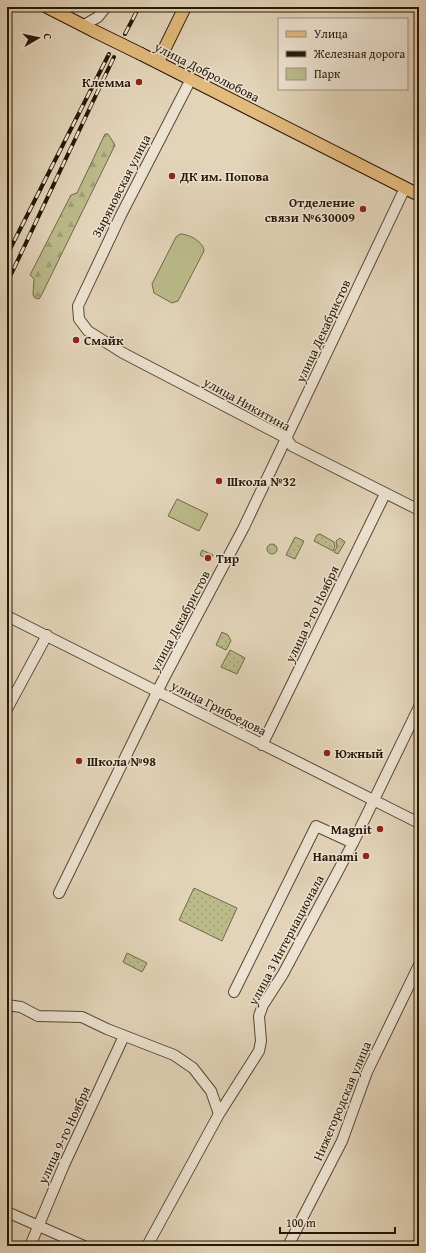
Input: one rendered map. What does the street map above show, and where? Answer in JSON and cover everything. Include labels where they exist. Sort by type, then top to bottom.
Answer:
[{"type":"main road","name":"улица Добролюбова","points":[[47,7],[419,195]]},
{"type":"main road","points":[[158,62],[185,7]]},
{"type":"street","points":[[89,28],[106,7]]},
{"type":"street","name":"Зыряновская улица","points":[[78,306],[121,215],[191,79]]},
{"type":"street","name":"улица Декабристов","points":[[59,893],[157,692],[244,528],[405,188]]},
{"type":"street","name":"улица Никитина","points":[[78,306],[79,319],[88,331],[123,353],[286,438],[292,446],[419,510]]},
{"type":"street","name":"улица 9-го Ноября","points":[[262,745],[385,494]]},
{"type":"street","name":"улица Грибоедова","points":[[7,616],[262,745],[419,822]]},
{"type":"street","points":[[7,709],[47,635]]},
{"type":"street","name":"улица 3 Интернационала","points":[[147,1246],[219,1114],[259,1051],[262,1041],[259,1016],[262,1006],[283,974],[353,843],[419,707]]},
{"type":"street","points":[[234,992],[316,826],[353,843]]},
{"type":"street","name":"Нижегородская улица","points":[[288,1246],[342,1141],[367,1072],[419,965]]},
{"type":"street","points":[[7,1005],[21,1007],[38,1016],[82,1018],[174,1055],[193,1068],[211,1091],[219,1114]]},
{"type":"street","name":"улица 9-го Ноября","points":[[30,1246],[124,1036]]},
{"type":"street","points":[[7,1212],[84,1246]]},
{"type":"street","points":[[417,1246],[419,1242]]},
{"type":"green space","points":[[105,134],[108,134],[115,145],[42,294],[39,299],[35,298],[33,295],[34,279],[30,275],[71,195],[77,193]]},
{"type":"green space","points":[[180,234],[188,235],[195,239],[202,245],[204,251],[178,301],[172,303],[154,293],[152,284],[176,237]]},
{"type":"green space","points":[[177,499],[208,514],[199,531],[168,516]]},
{"type":"green space","points":[[320,534],[334,542],[335,546],[333,551],[314,541],[317,535]]},
{"type":"green space","points":[[295,537],[304,541],[295,559],[286,555]]},
{"type":"green space","points":[[340,538],[345,542],[338,554],[334,552],[337,547],[336,541]]},
{"type":"green space","points":[[270,544],[274,544],[276,545],[276,553],[270,554],[267,551],[267,547]]},
{"type":"green space","name":"Тир","points":[[202,550],[213,555],[210,561],[200,555]]},
{"type":"green space","points":[[222,632],[228,635],[231,641],[226,650],[216,645]]},
{"type":"green space","points":[[230,650],[245,658],[237,674],[221,667]]},
{"type":"green space","points":[[194,888],[237,908],[222,941],[179,920]]},
{"type":"green space","points":[[127,953],[147,963],[142,972],[123,962]]},
{"type":"railway","points":[[125,34],[139,7]]},
{"type":"railway","points":[[7,255],[109,54]]},
{"type":"railway","points":[[7,283],[114,57]]},
{"type":"place","name":"Клемма","points":[[139,82]]},
{"type":"place","name":"ДК им. Попова","points":[[172,176]]},
{"type":"place","name":"Отделение связи №630009","points":[[363,209]]},
{"type":"place","name":"Смайк","points":[[76,340]]},
{"type":"place","name":"Школа №32","points":[[219,481]]},
{"type":"place","name":"Тир","points":[[208,558]]},
{"type":"place","name":"Южный","points":[[327,753]]},
{"type":"place","name":"Школа №98","points":[[79,761]]},
{"type":"place","name":"Magnit","points":[[380,829]]},
{"type":"place","name":"Hanami","points":[[366,856]]}]
